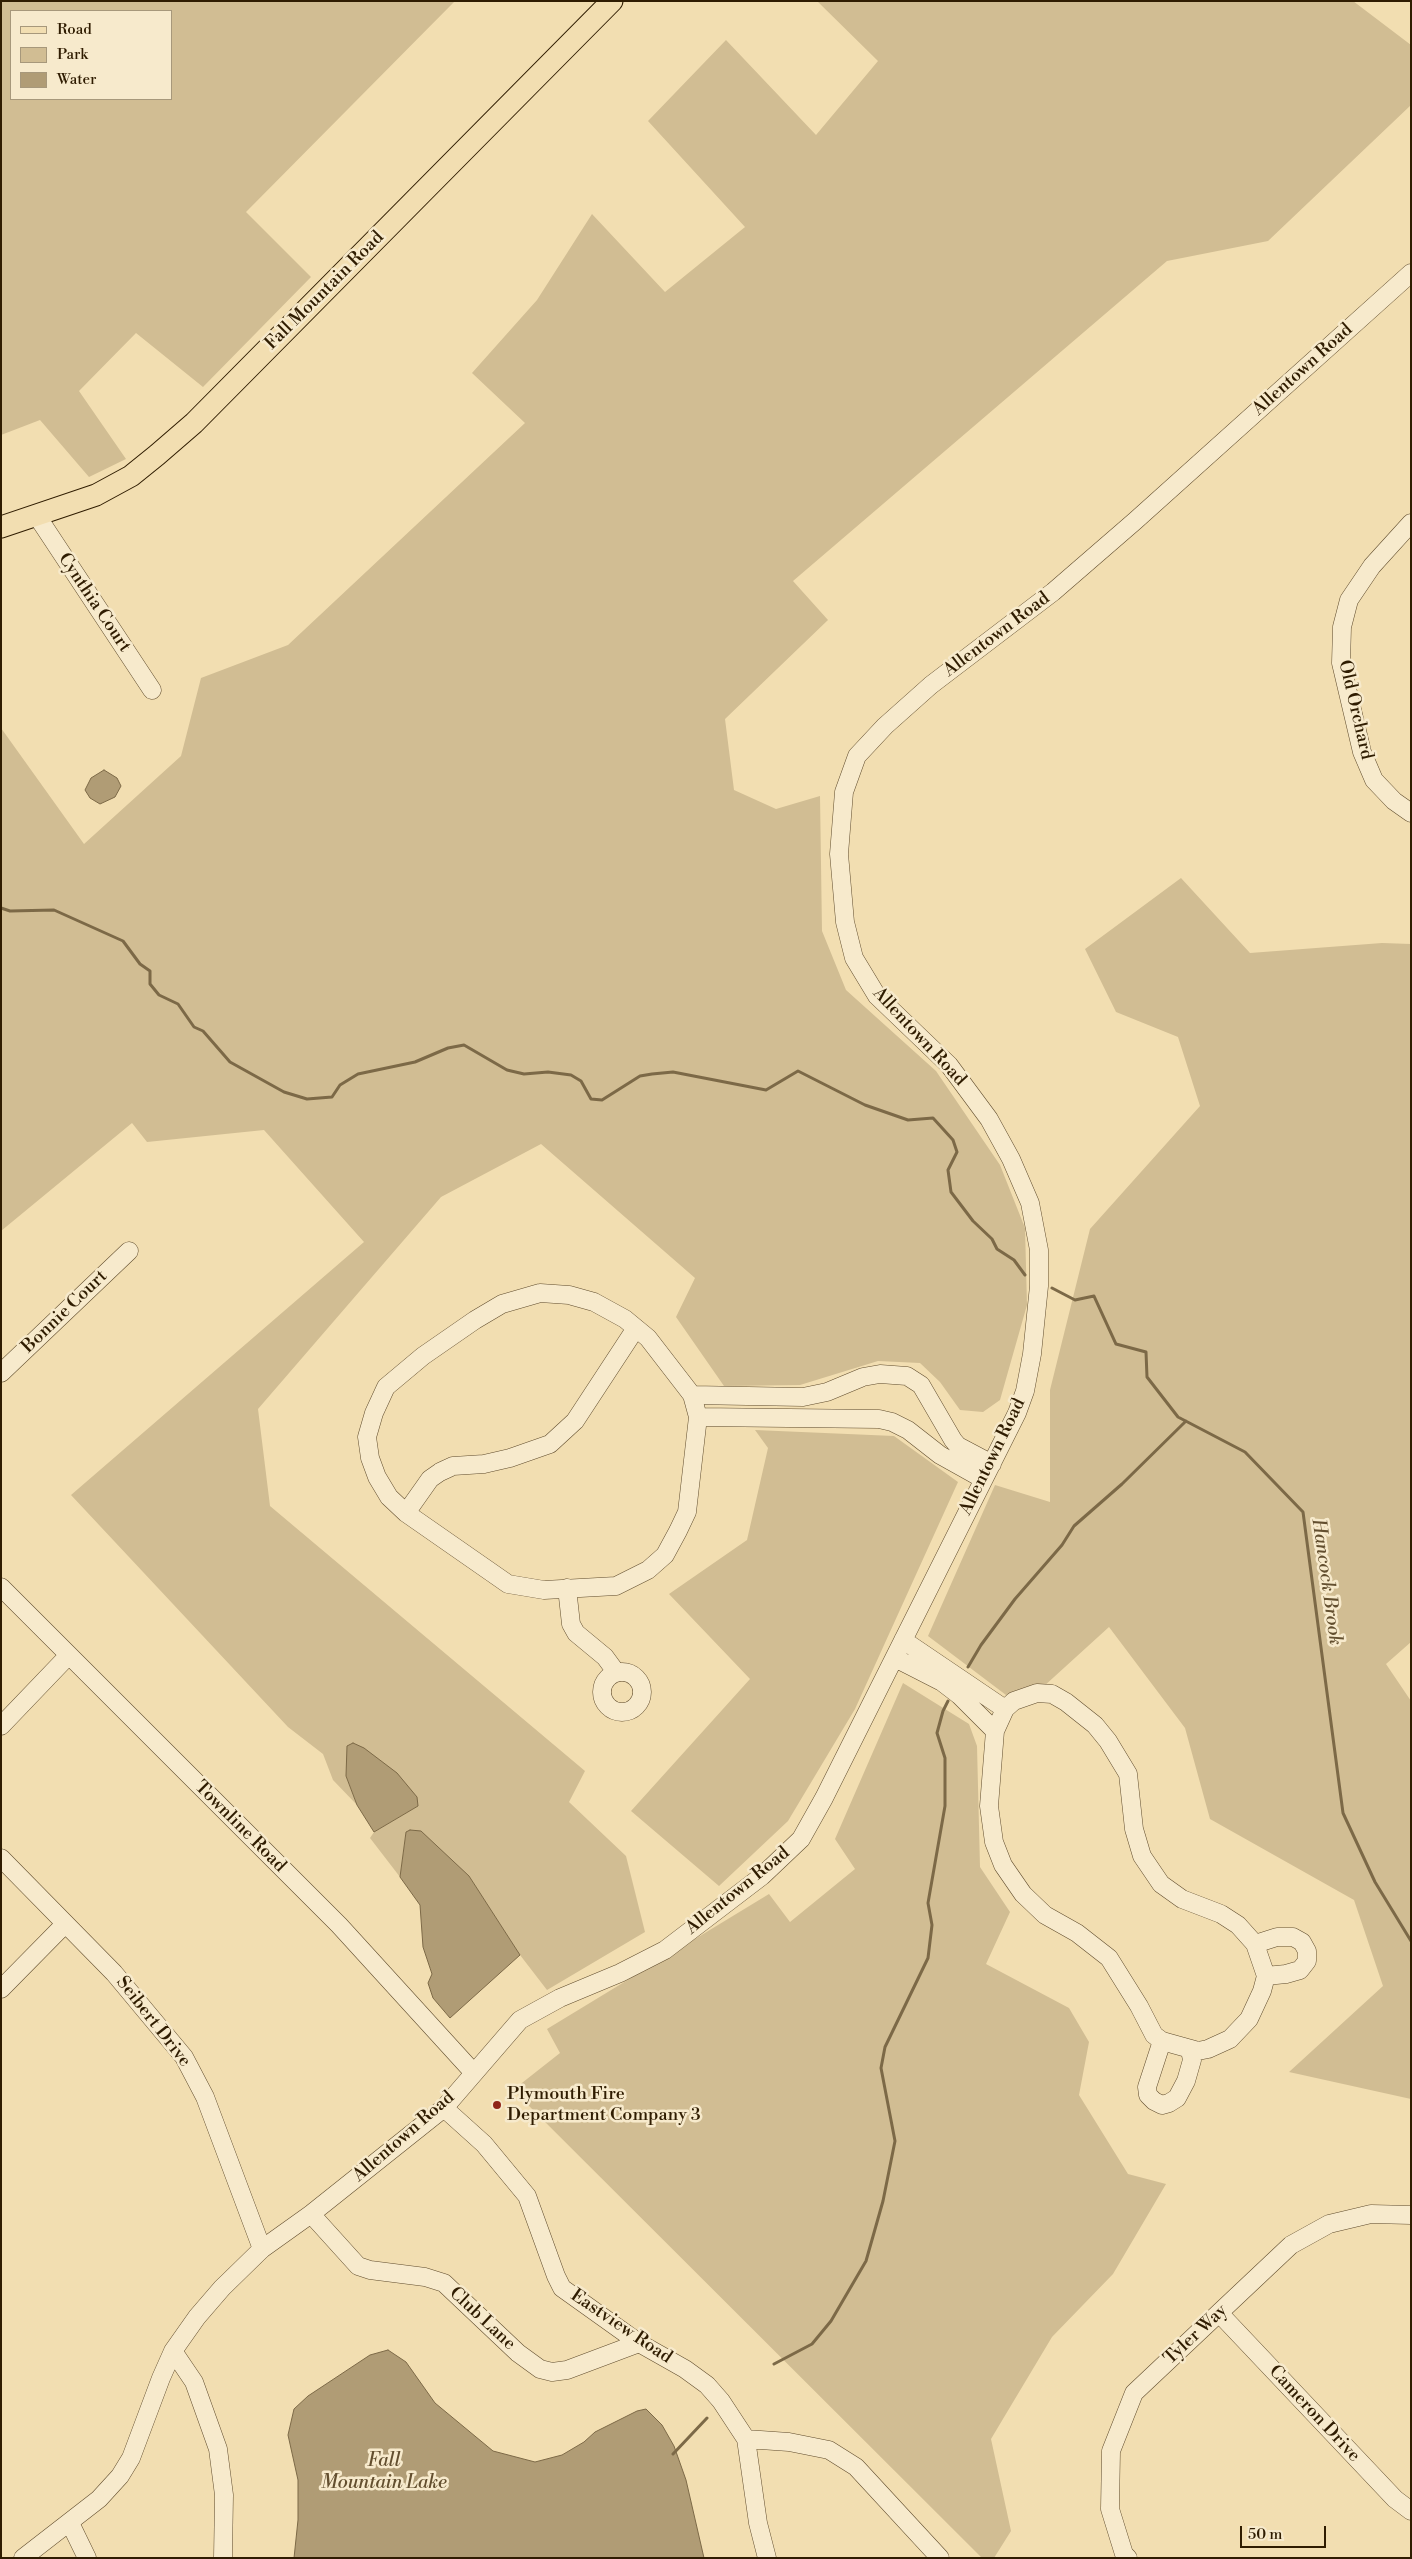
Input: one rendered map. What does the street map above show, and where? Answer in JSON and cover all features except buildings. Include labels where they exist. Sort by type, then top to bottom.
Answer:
[{"type":"main road","name":"Fall Mountain Road","points":[[1,527],[96,495],[131,476],[194,423],[612,1]]},
{"type":"street","name":"Allentown Road","points":[[24,2558],[99,2499],[126,2467],[173,2351],[197,2317],[222,2288],[262,2249],[311,2214],[444,2108],[520,2020],[560,1998],[620,1973],[664,1950],[762,1876],[801,1839],[824,1798],[895,1658],[1017,1413],[1025,1391],[1032,1354],[1039,1286],[1039,1250],[1036,1224],[1030,1203],[1011,1159],[989,1119],[966,1086],[926,1041],[877,996],[854,958],[845,922],[839,854],[844,792],[857,756],[885,726],[931,685],[1053,592],[1135,521],[1411,273]]},
{"type":"street","name":"Cynthia Court","points":[[37,516],[152,690]]},
{"type":"street","name":"Old Orchard","points":[[1411,523],[1372,566],[1349,600],[1342,627],[1342,663],[1362,752],[1374,780],[1394,801],[1411,813]]},
{"type":"street","name":"Bonnie Court","points":[[1,1373],[129,1251]]},
{"type":"street","points":[[540,1293],[569,1295],[594,1302],[625,1319],[648,1338],[692,1395],[698,1417],[687,1512],[665,1555],[648,1570],[616,1586],[544,1590],[508,1584],[406,1513],[389,1497],[377,1476],[370,1458],[368,1437],[374,1413],[386,1386],[424,1356],[502,1304],[540,1293]]},
{"type":"street","points":[[406,1513],[420,1492],[440,1472],[453,1466],[484,1464],[510,1458],[550,1444],[575,1421],[636,1328]]},
{"type":"street","points":[[692,1395],[788,1398],[827,1392],[863,1377],[880,1374],[908,1376],[921,1385],[953,1440],[992,1464]]},
{"type":"street","points":[[698,1417],[878,1419],[908,1430],[940,1455],[984,1479]]},
{"type":"street","name":"Townline Road","points":[[1,1587],[339,1925],[474,2072]]},
{"type":"street","points":[[567,1588],[570,1624],[576,1633],[605,1657],[616,1672]]},
{"type":"street","points":[[903,1640],[1005,1709]]},
{"type":"street","points":[[1,1726],[68,1656]]},
{"type":"street","points":[[895,1658],[942,1682],[959,1695],[995,1731]]},
{"type":"street","points":[[1037,1693],[1052,1694],[1095,1724],[1128,1774],[1134,1829],[1142,1856],[1154,1874],[1162,1884],[1182,1899],[1221,1914],[1238,1925],[1256,1944],[1266,1976],[1258,2002],[1249,2019],[1230,2039],[1208,2049],[1190,2050],[1162,2042],[1154,2035],[1139,2006],[1109,1958],[1077,1934],[1045,1916],[1023,1894],[1003,1865],[994,1842],[989,1806],[995,1731],[1005,1709],[1014,1701],[1037,1693]]},
{"type":"street","name":"Seibert Drive","points":[[1,1858],[143,2005],[184,2056],[204,2097],[262,2249]]},
{"type":"street","points":[[1,1989],[65,1924]]},
{"type":"street","points":[[1256,1944],[1277,1937],[1294,1937],[1302,1942],[1307,1951],[1307,1961],[1300,1970],[1286,1974],[1266,1976]]},
{"type":"street","points":[[1162,2042],[1147,2087],[1148,2095],[1154,2102],[1169,2103],[1177,2098],[1186,2081],[1192,2060],[1190,2050]]},
{"type":"street","name":"Eastview Road","points":[[444,2108],[484,2144],[526,2196],[562,2288],[638,2343],[685,2369],[707,2385],[721,2401],[746,2439],[758,2523],[767,2558]]},
{"type":"street","name":"Club Lane","points":[[311,2214],[358,2266],[370,2270],[425,2277],[444,2283],[518,2353],[540,2369],[552,2372],[566,2370],[638,2343]]},
{"type":"street","name":"Tyler Way","points":[[1128,2558],[1124,2554],[1110,2509],[1110,2451],[1134,2392],[1220,2314],[1291,2245],[1329,2224],[1371,2214],[1411,2215]]},
{"type":"street","name":"Cameron Drive","points":[[1220,2314],[1395,2499],[1411,2512]]},
{"type":"street","points":[[173,2351],[194,2382],[218,2449],[224,2495],[223,2558]]},
{"type":"street","points":[[746,2439],[789,2442],[830,2450],[856,2467],[940,2558]]},
{"type":"street","points":[[70,2523],[88,2558]]},
{"type":"green space","points":[[1,1],[455,1],[246,212],[311,277],[203,387],[136,333],[79,391],[126,459],[89,477],[40,420],[1,435]]},
{"type":"green space","points":[[817,1],[1353,1],[1411,45],[1411,105],[1268,241],[1167,261],[793,581],[828,620],[725,719],[734,790],[776,809],[820,796],[822,931],[846,990],[936,1071],[1000,1165],[1025,1228],[1027,1305],[1000,1400],[983,1412],[960,1410],[940,1382],[920,1363],[878,1361],[800,1385],[724,1386],[676,1317],[695,1278],[541,1144],[441,1197],[258,1409],[270,1506],[585,1771],[569,1802],[626,1856],[645,1932],[547,1990],[520,1955],[469,1876],[406,1832],[400,1877],[370,1838],[374,1832],[418,1806],[346,1776],[357,1805],[333,1780],[323,1754],[288,1727],[71,1495],[364,1242],[264,1130],[147,1142],[132,1123],[1,1231],[1,728],[84,844],[181,756],[201,678],[288,645],[525,423],[472,373],[537,300],[592,214],[665,292],[745,227],[648,121],[726,40],[816,135],[878,61]]},
{"type":"green space","points":[[1181,878],[1250,953],[1382,943],[1411,944],[1411,1642],[1386,1664],[1411,1701],[1411,2099],[1289,2072],[1383,1986],[1354,1900],[1210,1819],[1185,1728],[1109,1627],[1043,1687],[1006,1695],[928,1636],[995,1485],[1050,1502],[1050,1390],[1090,1229],[1200,1106],[1178,1037],[1116,1012],[1085,949]]},
{"type":"green space","points":[[755,1430],[894,1436],[958,1482],[855,1709],[788,1821],[719,1886],[631,1811],[750,1679],[669,1594],[747,1540],[768,1448]]},
{"type":"green space","points":[[903,1683],[969,1724],[977,1746],[980,1867],[1010,1912],[986,1964],[1069,2008],[1089,2042],[1079,2095],[1128,2174],[1166,2184],[1113,2274],[1052,2337],[991,2439],[1011,2531],[994,2558],[982,2558],[513,2090],[560,2053],[547,2029],[769,1894],[790,1922],[855,1869],[835,1839]]},
{"type":"water","points":[[104,770],[117,778],[121,786],[115,797],[100,804],[90,798],[85,790],[91,778]]},
{"type":"water","points":[[353,1743],[364,1748],[397,1773],[417,1797],[418,1806],[374,1832],[357,1805],[346,1776],[347,1746]]},
{"type":"water","points":[[410,1830],[421,1831],[469,1876],[520,1955],[450,2018],[433,1998],[428,1983],[432,1974],[423,1947],[420,1905],[400,1877],[406,1832]]},
{"type":"water","name":"Fall Mountain Lake","points":[[388,2350],[406,2362],[435,2403],[493,2451],[535,2462],[562,2455],[584,2442],[595,2432],[637,2411],[646,2409],[662,2425],[674,2446],[686,2480],[704,2558],[294,2558],[298,2520],[298,2480],[288,2435],[294,2409],[308,2396],[370,2355]]},
{"type":"waterway","name":"Hancock Brook","points":[[1,908],[10,911],[54,910],[123,941],[140,964],[150,971],[150,984],[159,995],[178,1004],[194,1027],[203,1031],[230,1062],[284,1092],[307,1099],[332,1097],[340,1085],[358,1074],[415,1062],[448,1048],[464,1045],[507,1070],[524,1074],[548,1072],[571,1075],[581,1081],[591,1099],[602,1100],[640,1076],[652,1074],[673,1072],[766,1090],[798,1071],[865,1105],[908,1120],[933,1118],[953,1140],[957,1152],[948,1170],[951,1192],[973,1221],[992,1239],[997,1249],[1014,1260],[1025,1275]]},
{"type":"waterway","name":"Hancock Brook","points":[[1052,1288],[1075,1300],[1094,1296],[1116,1344],[1146,1352],[1147,1377],[1178,1417],[1245,1452],[1303,1512],[1343,1813],[1375,1882],[1411,1941]]},
{"type":"waterway","points":[[968,1667],[981,1645],[1015,1599],[1062,1545],[1074,1526],[1122,1484],[1186,1421]]},
{"type":"waterway","points":[[774,2364],[812,2344],[831,2321],[866,2261],[883,2201],[895,2141],[881,2068],[885,2047],[928,1958],[932,1925],[928,1903],[945,1806],[945,1758],[937,1733],[948,1701]]},
{"type":"waterway","points":[[673,2454],[707,2418]]},
{"type":"place","name":"Plymouth Fire Department Company 3","points":[[497,2105]]}]
